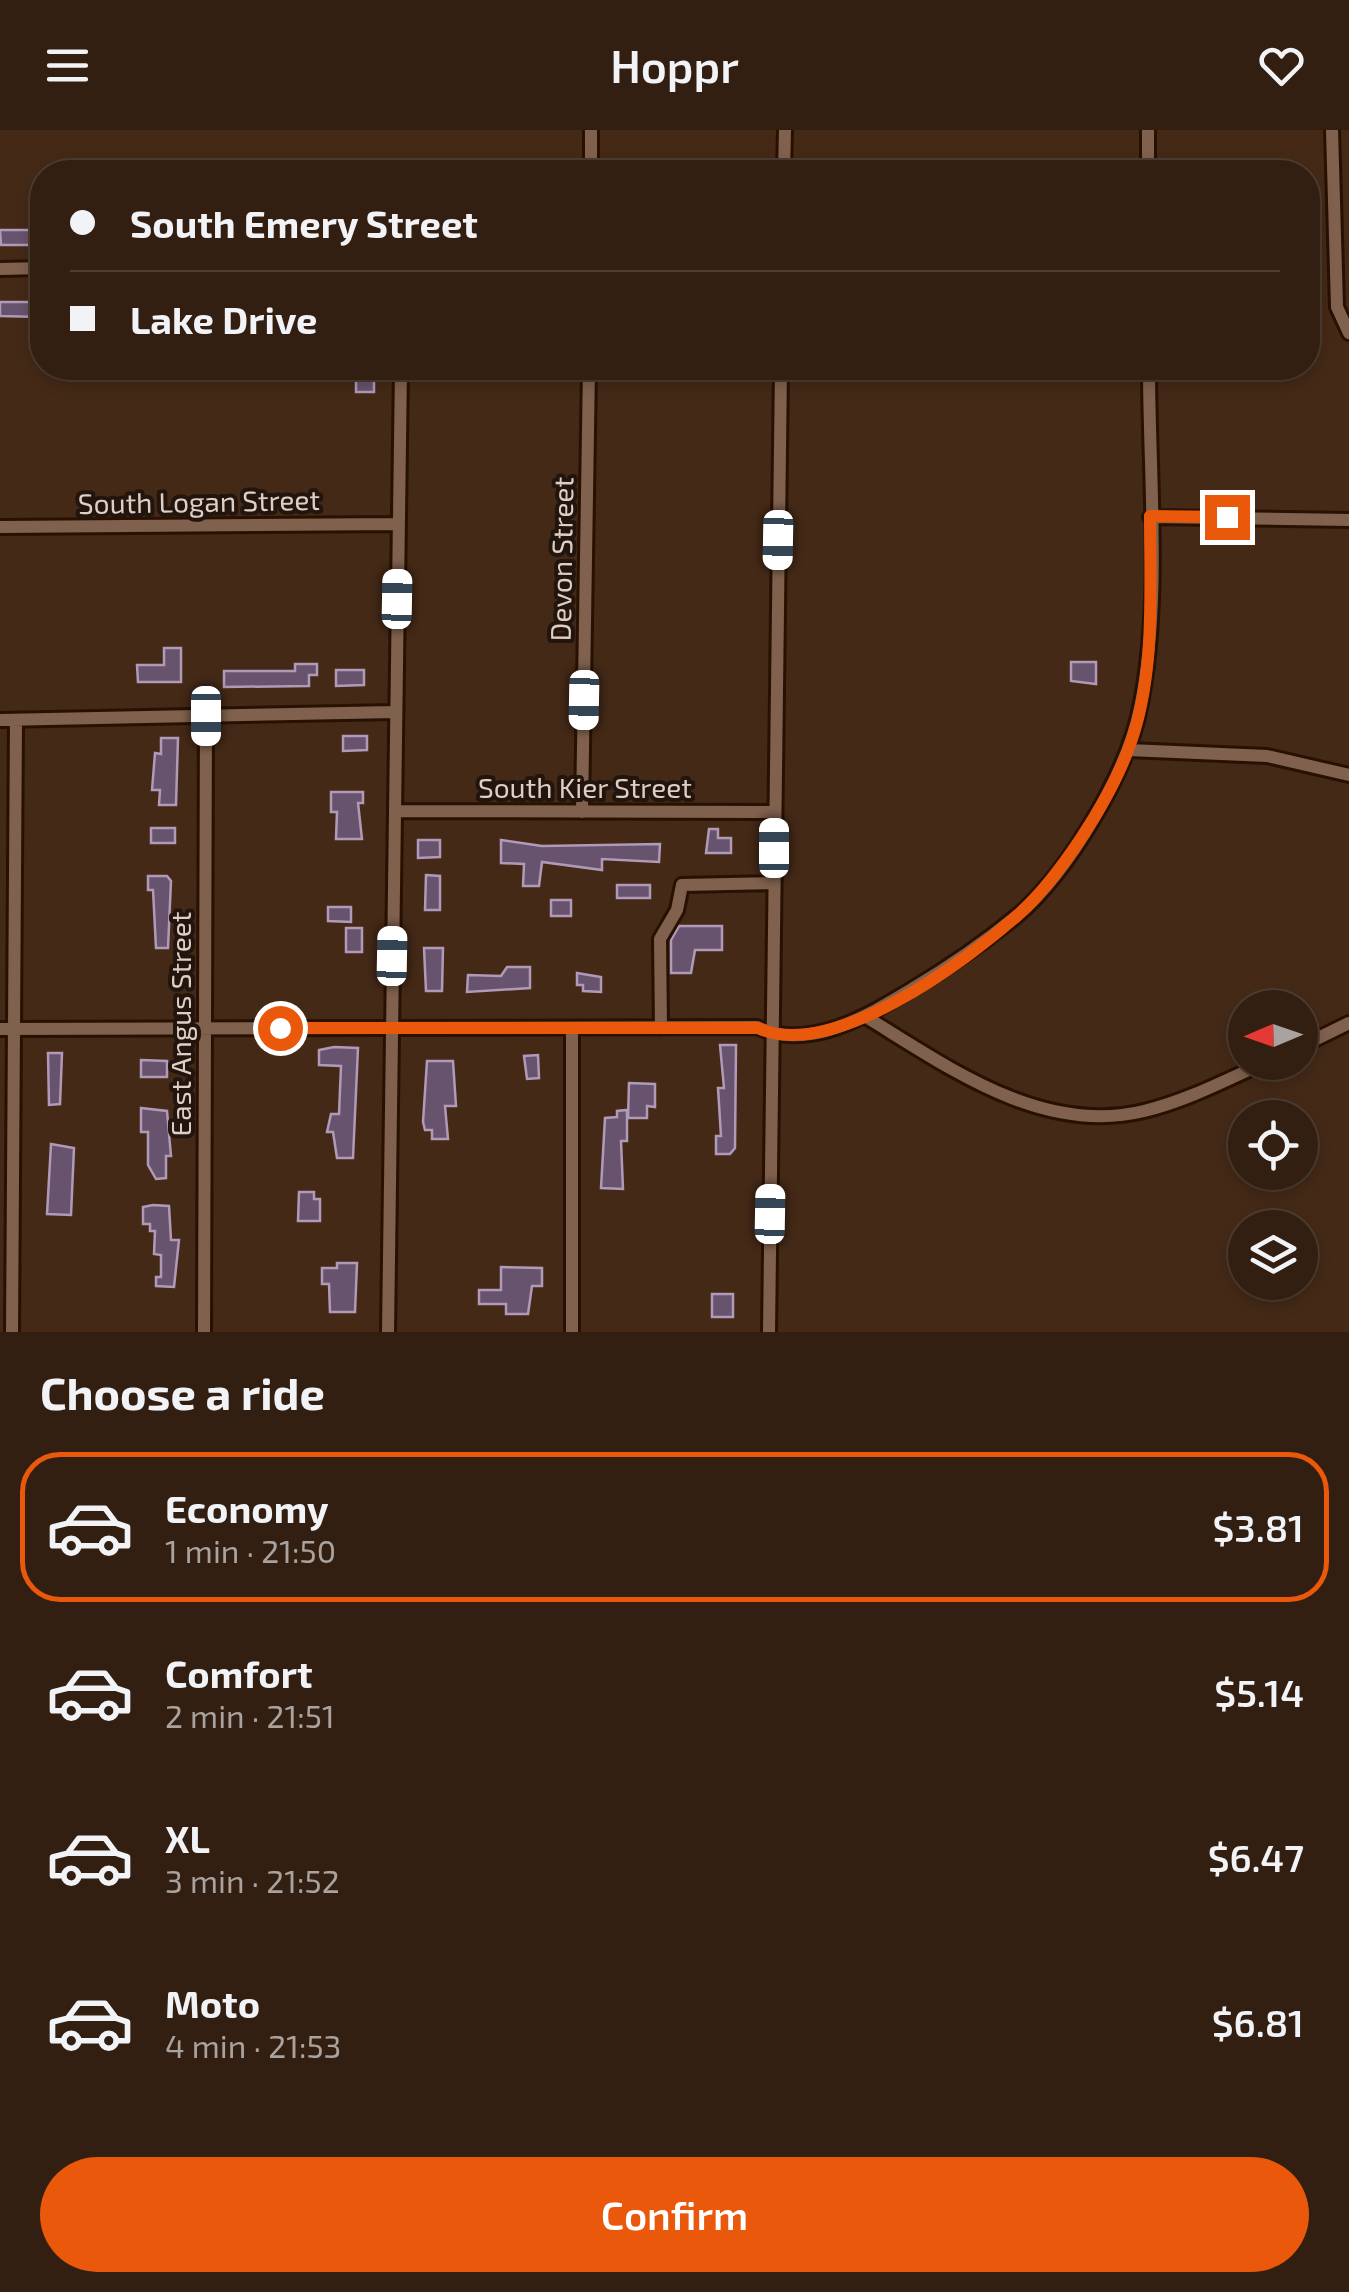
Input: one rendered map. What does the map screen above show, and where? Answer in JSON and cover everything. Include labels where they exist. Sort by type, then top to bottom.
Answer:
[{"type":"street","points":[[591,130],[591,160]]},
{"type":"street","points":[[784,130],[784,160]]},
{"type":"street","points":[[1148,130],[1148,160]]},
{"type":"street","points":[[1332,130],[1337,307],[1340,322],[1349,333]]},
{"type":"street","points":[[0,269],[30,268]]},
{"type":"street","points":[[388,1332],[400,380]]},
{"type":"street","name":"Devon Street","points":[[582,812],[589,380]]},
{"type":"street","points":[[769,1332],[780,380]]},
{"type":"street","points":[[0,1029],[758,1028],[772,1034],[822,1031],[866,1017],[945,969],[1020,913],[1084,830],[1128,750],[1146,676],[1149,380]]},
{"type":"street","points":[[1150,516],[1349,520]]},
{"type":"street","name":"South Logan Street","points":[[0,527],[398,524]]},
{"type":"street","points":[[0,720],[396,712]]},
{"type":"street","name":"East Angus Street","points":[[204,1332],[206,716]]},
{"type":"street","points":[[12,1332],[6,1250],[16,1029],[16,720]]},
{"type":"street","points":[[1128,750],[1266,756],[1349,776]]},
{"type":"street","name":"South Kier Street","points":[[395,811],[775,812]]},
{"type":"street","points":[[660,1028],[660,939],[677,910],[682,886],[774,884]]},
{"type":"street","points":[[866,1017],[1024,1105],[1060,1112],[1138,1112],[1173,1103],[1228,1079]]},
{"type":"street","points":[[1318,1039],[1349,1024]]},
{"type":"street","points":[[572,1028],[572,1332]]},
{"type":"building","points":[[0,230],[30,230],[30,245],[1,245]]},
{"type":"building","points":[[0,302],[30,302],[30,317],[0,316]]},
{"type":"building","points":[[356,380],[374,380],[374,392],[356,392]]},
{"type":"building","points":[[164,648],[181,648],[181,682],[138,682],[137,665],[164,665]]},
{"type":"building","points":[[1071,662],[1096,662],[1096,684],[1071,681]]},
{"type":"building","points":[[295,664],[317,664],[317,675],[309,675],[309,686],[224,687],[224,671],[295,671]]},
{"type":"building","points":[[336,670],[364,670],[364,685],[336,686]]},
{"type":"building","points":[[343,736],[367,736],[367,750],[343,751]]},
{"type":"building","points":[[161,738],[178,738],[176,805],[159,805],[160,790],[152,790],[155,753],[161,754]]},
{"type":"building","points":[[331,792],[363,792],[363,803],[358,803],[362,839],[336,839],[337,812],[331,812]]},
{"type":"building","points":[[151,828],[175,828],[175,843],[151,843]]},
{"type":"building","points":[[709,829],[718,829],[718,838],[731,838],[731,853],[706,853]]},
{"type":"building","points":[[418,840],[440,840],[440,857],[418,858]]},
{"type":"building","points":[[501,840],[542,846],[660,844],[659,862],[602,859],[602,870],[542,862],[539,886],[523,886],[524,864],[501,863]]},
{"type":"building","points":[[426,875],[440,876],[440,910],[425,910]]},
{"type":"building","points":[[148,876],[167,876],[171,881],[168,948],[156,948],[153,890],[148,890]]},
{"type":"building","points":[[617,885],[650,885],[650,898],[617,898]]},
{"type":"building","points":[[551,900],[571,900],[571,916],[551,916]]},
{"type":"building","points":[[328,907],[351,907],[351,922],[328,921]]},
{"type":"building","points":[[679,926],[722,926],[722,950],[695,950],[691,973],[671,973],[671,940]]},
{"type":"building","points":[[346,928],[362,928],[362,952],[346,952]]},
{"type":"building","points":[[424,948],[443,948],[442,991],[426,991]]},
{"type":"building","points":[[507,967],[530,967],[530,988],[467,992],[468,975],[501,976]]},
{"type":"building","points":[[577,973],[601,977],[601,992],[583,991],[583,985],[577,985]]},
{"type":"building","points":[[720,1045],[736,1045],[735,1148],[730,1154],[716,1154],[716,1136],[721,1136],[718,1088],[724,1088]]},
{"type":"building","points":[[358,1048],[353,1158],[337,1158],[333,1132],[327,1132],[331,1114],[339,1114],[341,1066],[319,1065],[319,1050]]},
{"type":"building","points":[[48,1053],[62,1053],[60,1104],[49,1105]]},
{"type":"building","points":[[538,1055],[539,1078],[527,1079],[524,1056]]},
{"type":"building","points":[[141,1060],[167,1061],[167,1077],[141,1077]]},
{"type":"building","points":[[427,1061],[453,1061],[456,1106],[445,1106],[448,1139],[432,1139],[432,1130],[425,1130]]},
{"type":"building","points":[[629,1083],[655,1084],[655,1107],[647,1106],[647,1118],[628,1118]]},
{"type":"building","points":[[141,1108],[167,1111],[171,1156],[166,1156],[166,1178],[156,1179],[148,1165],[148,1132],[141,1132]]},
{"type":"building","points":[[627,1110],[627,1141],[621,1141],[623,1189],[601,1188],[605,1118],[617,1117],[617,1111]]},
{"type":"building","points":[[51,1144],[74,1148],[71,1215],[47,1214]]},
{"type":"building","points":[[299,1192],[314,1192],[314,1199],[320,1199],[320,1221],[298,1221]]},
{"type":"building","points":[[169,1206],[171,1240],[179,1240],[174,1287],[156,1286],[156,1277],[161,1277],[161,1255],[154,1254],[155,1231],[150,1231],[150,1224],[143,1224],[143,1207]]},
{"type":"building","points":[[337,1263],[357,1263],[355,1312],[330,1312],[329,1284],[322,1284],[322,1268],[337,1268]]},
{"type":"building","points":[[501,1267],[542,1268],[542,1286],[532,1286],[528,1314],[506,1314],[506,1304],[479,1304],[479,1290],[501,1290]]},
{"type":"building","points":[[712,1294],[733,1294],[733,1317],[712,1317]]},
{"type":"route","points":[[280,1028],[758,1028],[772,1034],[798,1035],[866,1017],[945,969],[1020,913],[1054,873],[1112,784],[1140,710],[1150,602],[1150,516],[1227,517]]}]
